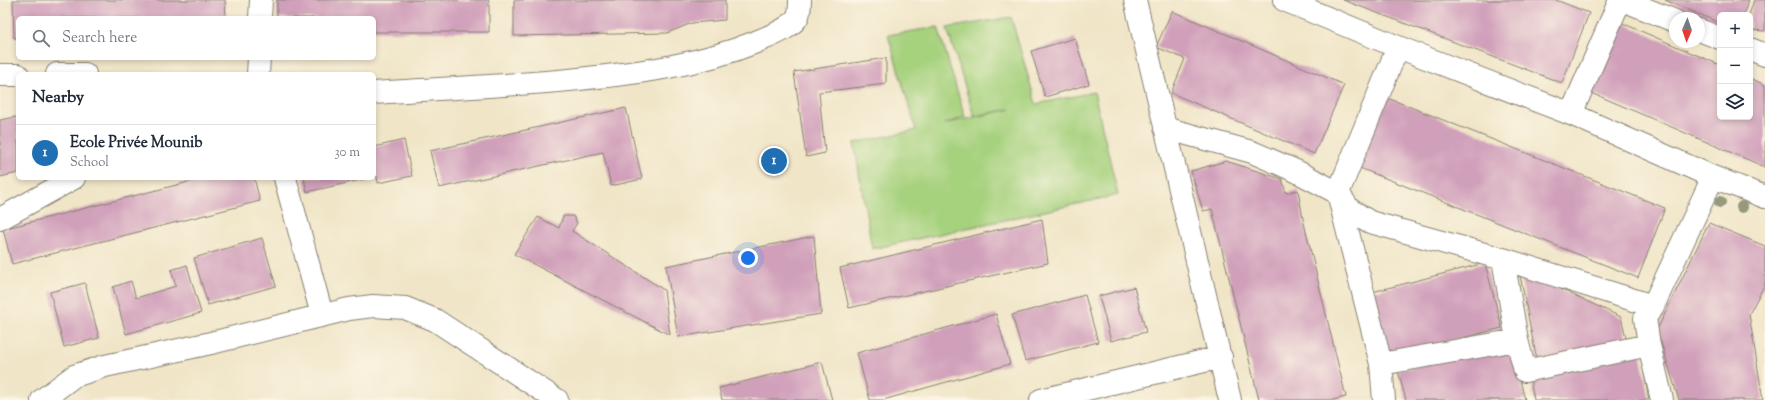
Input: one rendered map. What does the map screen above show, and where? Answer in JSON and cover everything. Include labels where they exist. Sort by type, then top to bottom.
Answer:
[{"type":"street","points":[[260,16],[261,0]]},
{"type":"street","points":[[376,93],[522,85],[624,75],[677,66],[728,53],[772,35],[790,24],[798,16],[800,0]]},
{"type":"street","points":[[1135,0],[1230,400]]},
{"type":"street","points":[[1284,0],[1398,47],[1571,114],[1765,197]]},
{"type":"street","points":[[1571,114],[1621,0],[1669,20]]},
{"type":"street","points":[[1705,32],[1717,37]]},
{"type":"street","points":[[1384,400],[1381,364],[1338,193],[1398,47]]},
{"type":"street","points":[[1753,50],[1765,55]]},
{"type":"street","points":[[258,72],[259,60]]},
{"type":"street","points":[[0,75],[16,75]]},
{"type":"street","points":[[1165,128],[1252,152],[1296,171],[1338,193],[1349,209],[1370,222],[1503,259],[1653,306]]},
{"type":"street","points":[[1662,400],[1649,345],[1645,318],[1653,306],[1713,176]]},
{"type":"street","points":[[0,219],[70,180]]},
{"type":"street","points":[[285,180],[322,315]]},
{"type":"street","points":[[1503,259],[1517,340],[1525,371],[1649,345]]},
{"type":"street","points":[[42,400],[74,376],[105,366],[211,343],[322,315],[349,309],[373,306],[405,308],[435,320],[557,400]]},
{"type":"street","points":[[1381,364],[1517,340]]},
{"type":"street","points":[[1042,400],[1221,357]]},
{"type":"green space","points":[[1011,17],[1036,104],[1094,92],[1118,195],[872,249],[854,143],[916,130],[888,35],[938,27],[965,117],[944,124],[1011,109],[974,116],[947,28]]},
{"type":"building","points":[[13,0],[225,0],[226,16],[16,16],[16,38],[14,38]]},
{"type":"building","points":[[277,0],[489,0],[489,32],[376,32],[376,16],[277,16]]},
{"type":"building","points":[[514,0],[725,0],[725,20],[692,23],[667,33],[514,36]]},
{"type":"building","points":[[1343,0],[1556,0],[1589,13],[1562,83]]},
{"type":"building","points":[[1665,0],[1749,0],[1744,12],[1717,12],[1717,22],[1705,17],[1705,12],[1694,12]]},
{"type":"building","points":[[1754,0],[1765,0],[1765,31],[1753,30],[1753,12],[1750,12]]},
{"type":"building","points":[[1172,11],[1344,85],[1314,154],[1171,93],[1185,59],[1156,47]]},
{"type":"building","points":[[1622,23],[1669,43],[1669,48],[1680,48],[1717,64],[1717,120],[1753,120],[1753,79],[1765,85],[1765,167],[1592,93]]},
{"type":"building","points":[[1075,38],[1089,84],[1045,97],[1031,51]]},
{"type":"building","points":[[886,58],[886,84],[819,92],[825,153],[806,157],[794,72]]},
{"type":"building","points":[[1380,95],[1665,208],[1638,278],[1352,165]]},
{"type":"building","points":[[626,108],[642,179],[611,186],[603,152],[439,188],[430,151]]},
{"type":"building","points":[[16,117],[16,173],[0,177],[0,120]]},
{"type":"building","points":[[404,140],[412,176],[378,183],[376,176],[376,147]]},
{"type":"building","points":[[1226,161],[1282,179],[1286,193],[1298,190],[1303,219],[1346,397],[1333,400],[1259,400],[1212,209],[1203,211],[1191,171]]},
{"type":"building","points":[[196,180],[255,180],[260,201],[12,264],[3,229]]},
{"type":"building","points":[[304,180],[361,180],[307,192]]},
{"type":"building","points":[[563,216],[573,216],[577,223],[572,231],[664,290],[670,335],[514,254],[538,217],[559,228]]},
{"type":"building","points":[[1042,219],[1048,263],[849,308],[840,268]]},
{"type":"building","points":[[1709,223],[1765,246],[1765,284],[1749,314],[1763,400],[1679,400],[1657,330]]},
{"type":"building","points":[[814,236],[821,314],[678,337],[666,266]]},
{"type":"building","points":[[262,238],[276,286],[208,305],[194,258]]},
{"type":"building","points":[[1485,263],[1502,328],[1388,356],[1372,292]]},
{"type":"building","points":[[187,265],[201,313],[126,334],[113,287],[131,281],[136,298],[176,286],[171,270]]},
{"type":"building","points":[[1519,270],[1621,317],[1627,342],[1537,361]]},
{"type":"building","points":[[85,283],[99,338],[64,347],[50,292]]},
{"type":"building","points":[[1134,287],[1146,332],[1111,341],[1099,296]]},
{"type":"building","points":[[1085,295],[1098,342],[1025,361],[1012,315]]},
{"type":"building","points":[[996,314],[1010,364],[883,400],[870,400],[857,353]]},
{"type":"building","points":[[1511,343],[1525,400],[1406,400],[1398,371]]},
{"type":"building","points":[[1640,351],[1649,400],[1534,400],[1529,373]]},
{"type":"building","points":[[822,362],[832,400],[722,400],[719,388]]},
{"type":"place","name":"Ecole Privée Mounib","points":[[774,161]]}]
